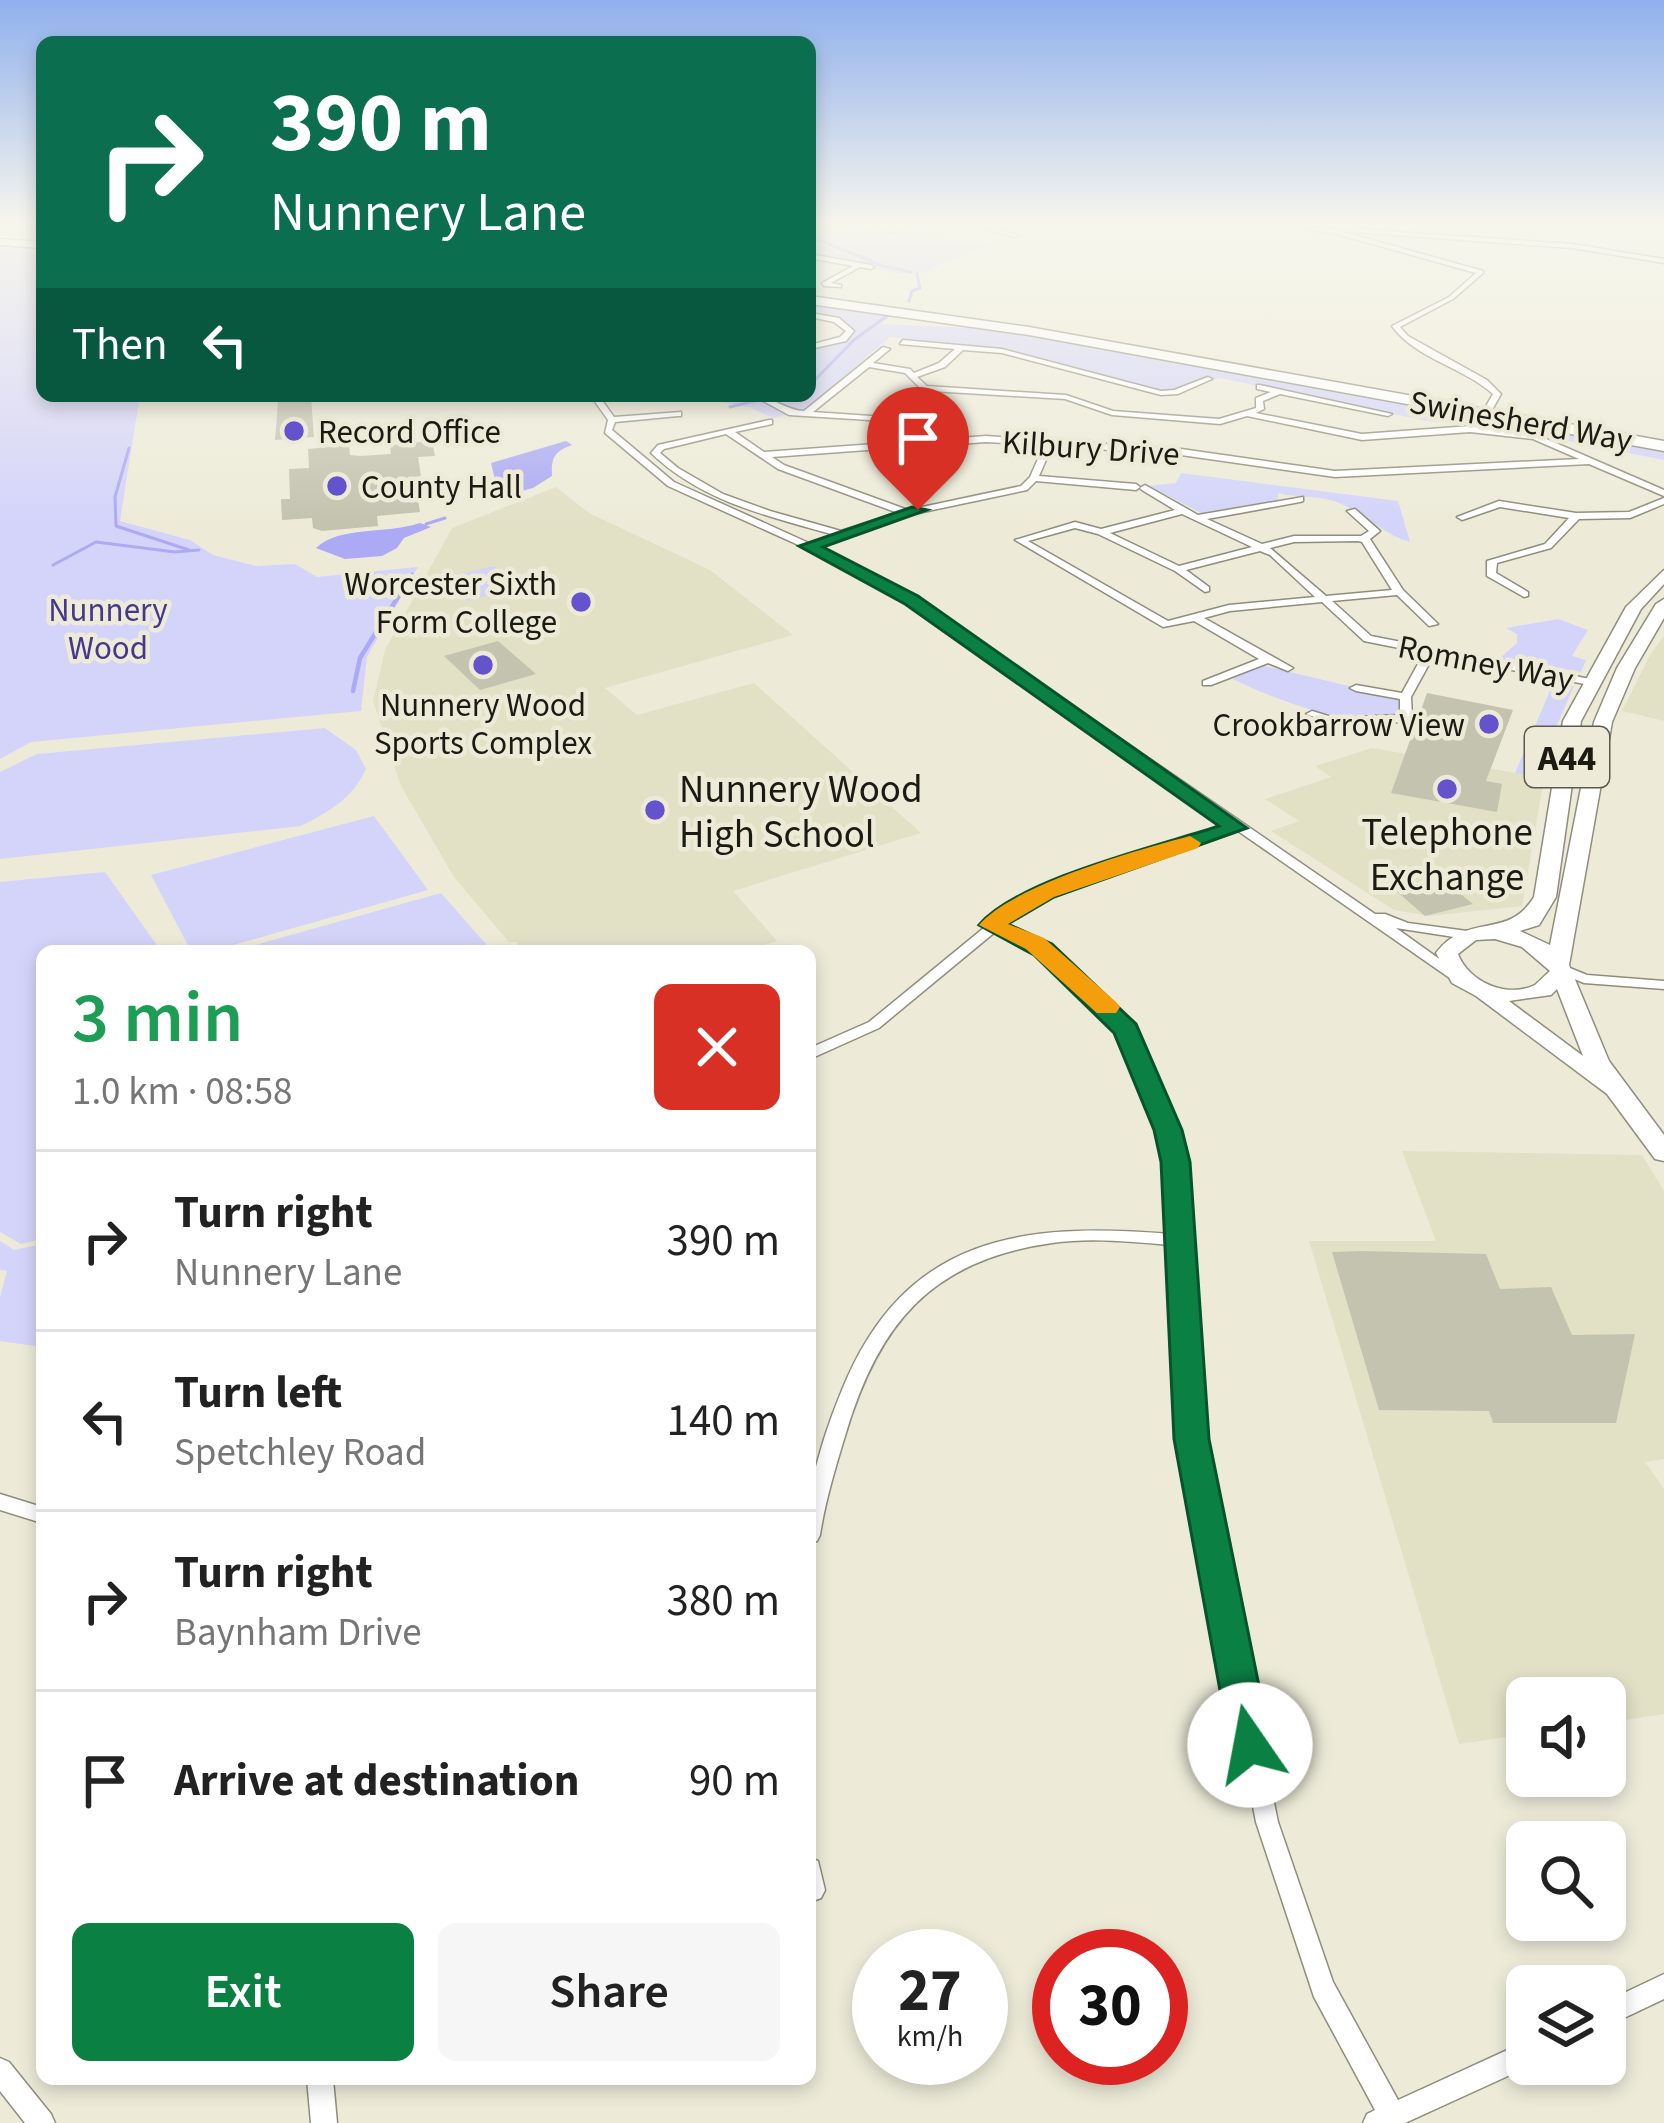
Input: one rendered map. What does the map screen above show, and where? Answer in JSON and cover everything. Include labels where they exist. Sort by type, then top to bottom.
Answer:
[{"type":"highway","name":"Swinesherd Way","points":[[985,324],[1664,442]]},
{"type":"highway","name":"Swinesherd Way","points":[[1023,324],[1664,442]]},
{"type":"main road","name":"A44","points":[[1467,935],[1492,933],[1531,920],[1544,897],[1572,721],[1634,607],[1664,575]]},
{"type":"main road","name":"A44","points":[[1559,969],[1604,722],[1626,668],[1664,604]]},
{"type":"main road","name":"A44","points":[[1492,933],[1532,944],[1559,969]]},
{"type":"main road","points":[[1467,935],[1447,953],[1467,983],[1553,1046],[1581,1051]]},
{"type":"main road","points":[[1467,983],[1510,996],[1529,994],[1554,984],[1559,969]]},
{"type":"main road","points":[[1559,969],[1581,1051],[1664,1153]]},
{"type":"street","points":[[816,345],[843,339],[850,331],[841,324]]},
{"type":"street","points":[[1400,324],[1396,326],[1405,338],[1497,394],[1490,408]]},
{"type":"street","points":[[903,342],[1002,351],[1169,393],[1208,379]]},
{"type":"street","points":[[916,376],[942,365],[963,346]]},
{"type":"street","points":[[807,412],[886,349]]},
{"type":"street","points":[[865,364],[916,376],[929,388],[1066,397],[1132,416],[1220,422],[1250,414],[1262,407],[1259,400],[1277,392]]},
{"type":"street","points":[[1066,397],[1110,381]]},
{"type":"street","points":[[1260,387],[1388,414]]},
{"type":"street","points":[[768,402],[789,413],[899,417],[914,412],[929,388]]},
{"type":"street","points":[[599,402],[612,420]]},
{"type":"street","points":[[612,420],[678,414]]},
{"type":"street","points":[[1250,414],[1344,436],[1392,437],[1470,429],[1547,441],[1664,497]]},
{"type":"street","points":[[612,420],[608,431],[671,484],[912,600],[1236,828],[1467,983]]},
{"type":"street","points":[[769,422],[656,449],[656,453],[722,496],[770,516],[841,534]]},
{"type":"street","points":[[728,431],[760,455],[811,479],[907,513]]},
{"type":"street","name":"Kilbury Drive","points":[[760,455],[976,439],[1181,452],[1321,473],[1594,461]]},
{"type":"street","points":[[808,546],[907,513],[1024,488],[1034,478],[1049,442]]},
{"type":"street","points":[[910,443],[925,468]]},
{"type":"street","points":[[1404,457],[1421,471]]},
{"type":"street","name":"Romney Way","points":[[1034,478],[1141,487],[1281,558],[1368,639],[1590,682]]},
{"type":"street","points":[[1200,517],[1290,497]]},
{"type":"street","points":[[1462,517],[1476,508],[1498,504],[1576,516],[1630,515],[1664,497]]},
{"type":"street","points":[[1101,532],[1183,511]]},
{"type":"street","points":[[1178,569],[1294,538],[1363,538],[1376,531],[1352,512]]},
{"type":"street","points":[[1523,594],[1491,574],[1492,561],[1548,546],[1576,516]]},
{"type":"street","points":[[1205,589],[1178,569],[1076,525],[1020,540],[1157,622],[1174,625],[1229,608],[1400,592]]},
{"type":"street","points":[[1363,538],[1400,592],[1433,623]]},
{"type":"street","points":[[1197,619],[1288,668]]},
{"type":"street","points":[[1312,714],[1335,726],[1396,722],[1406,716],[1405,698],[1430,652]]},
{"type":"street","points":[[1207,683],[1268,659]]},
{"type":"street","points":[[1356,688],[1405,698]]},
{"type":"street","points":[[816,1051],[874,1025],[945,970],[1013,908],[1046,892],[1236,828]]},
{"type":"street","points":[[1355,906],[1405,927],[1467,935]]},
{"type":"street","points":[[991,925],[1043,950],[1126,1030],[1168,1130],[1176,1162],[1191,1439],[1267,1822],[1323,1988],[1384,2120],[1506,2064]]},
{"type":"street","points":[[1559,969],[1585,979],[1664,985]]},
{"type":"street","points":[[816,1508],[836,1431],[872,1343],[887,1318],[927,1282],[1017,1242],[1081,1235],[1180,1240]]},
{"type":"street","points":[[0,1502],[36,1513]]},
{"type":"street","points":[[1626,2005],[1664,1986]]},
{"type":"street","points":[[0,2071],[42,2123]]},
{"type":"street","points":[[321,2085],[324,2123]]},
{"type":"shaded area","name":"Nunnery Wood High School","points":[[556,487],[589,513],[710,570],[793,635],[605,688],[637,715],[754,683],[921,833],[733,891],[777,941],[765,945],[509,942],[454,877],[401,786],[373,701],[385,650],[452,528]]},
{"type":"shaded area","points":[[1664,636],[1664,721],[1622,711],[1650,655]]},
{"type":"shaded area","points":[[1372,748],[1544,778],[1522,906],[1430,916],[1394,910],[1271,831],[1299,821],[1265,799],[1331,777],[1315,766]]},
{"type":"shaded area","points":[[1402,1151],[1642,1155],[1664,1191],[1664,1459],[1645,1462],[1664,1489],[1664,1714],[1626,1720],[1626,1677],[1506,1677],[1506,1737],[1459,1744],[1309,1241],[1436,1241]]},
{"type":"green space","name":"Nunnery Wood","points":[[0,324],[36,324],[36,402],[139,402],[120,521],[190,540],[213,555],[256,566],[295,564],[317,577],[418,567],[367,657],[361,711],[31,742],[0,759]]},
{"type":"green space","points":[[845,324],[1001,329],[1581,434],[1664,451],[1664,460],[1477,423],[1432,422],[1220,378],[1167,392],[1007,349],[890,337],[816,401],[816,348],[843,342],[854,332]]},
{"type":"green space","points":[[722,402],[814,402],[805,410],[773,418]]},
{"type":"green space","points":[[1181,473],[1398,501],[1410,542],[1327,499],[1278,493],[1278,500],[1203,514],[1149,486],[1176,483]]},
{"type":"green space","points":[[494,566],[521,587],[467,601],[441,579]]},
{"type":"green space","points":[[1558,619],[1588,630],[1572,656],[1586,660],[1581,672],[1499,659],[1517,643],[1517,634],[1506,628]]},
{"type":"green space","points":[[1260,665],[1399,698],[1401,713],[1386,719],[1342,717],[1292,704],[1233,679]]},
{"type":"green space","points":[[1555,679],[1574,686],[1551,739],[1544,778],[1515,773]]},
{"type":"green space","points":[[325,728],[356,750],[366,769],[339,803],[301,826],[0,859],[0,772],[37,754]]},
{"type":"green space","points":[[374,816],[428,890],[233,945],[188,945],[151,875]]},
{"type":"green space","points":[[105,872],[157,945],[36,945],[36,1240],[21,1244],[0,1232],[0,882]]},
{"type":"green space","points":[[441,893],[487,945],[255,945]]},
{"type":"green space","points":[[0,1241],[14,1250],[36,1245],[36,1346],[0,1341],[0,1297],[7,1271],[0,1270]]},
{"type":"water","points":[[566,441],[572,445],[555,456],[552,476],[533,488],[499,497],[491,463]]},
{"type":"water","points":[[420,523],[431,527],[404,538],[382,556],[345,559],[316,548],[350,533]]},
{"type":"building","points":[[278,402],[311,402],[314,437],[275,440]]},
{"type":"building","name":"County Hall","points":[[432,441],[435,456],[418,457],[421,476],[414,477],[420,512],[377,516],[378,526],[322,531],[313,528],[312,518],[282,520],[281,499],[290,499],[289,469],[309,468],[308,449],[349,445],[350,455],[391,454],[390,445]]},
{"type":"building","name":"Nunnery Wood Sports Complex","points":[[498,641],[536,674],[480,690],[444,656]]},
{"type":"building","points":[[1427,693],[1513,710],[1486,781],[1502,784],[1497,812],[1391,793]]},
{"type":"building","points":[[1441,878],[1473,904],[1425,916],[1394,889]]},
{"type":"building","points":[[1332,1252],[1486,1254],[1500,1289],[1551,1287],[1572,1335],[1635,1334],[1616,1423],[1493,1423],[1489,1411],[1379,1410]]},
{"type":"waterway","points":[[816,379],[876,324]]},
{"type":"waterway","points":[[730,407],[750,402]]},
{"type":"waterway","points":[[129,448],[115,497],[116,526],[189,550]]},
{"type":"waterway","points":[[426,524],[445,518]]},
{"type":"waterway","points":[[53,565],[96,542],[175,552],[199,550]]},
{"type":"waterway","points":[[401,592],[412,574]]},
{"type":"waterway","points":[[353,691],[360,658],[403,589]]},
{"type":"slow traffic","points":[[1107,1007],[1035,944],[991,925],[1024,901],[1190,843]]},
{"type":"place","name":"Record Office","points":[[294,431]]},
{"type":"place","name":"County Hall","points":[[337,486]]},
{"type":"place","name":"Worcester Sixth Form College","points":[[581,602]]},
{"type":"place","name":"Nunnery Wood Sports Complex","points":[[483,665]]},
{"type":"place","name":"Crookbarrow View","points":[[1489,724]]},
{"type":"place","name":"Telephone Exchange","points":[[1447,789]]},
{"type":"place","name":"Nunnery Wood High School","points":[[655,810]]},
{"type":"route","points":[[918,510],[808,546],[912,600],[1236,828],[1046,892],[1024,901],[991,925],[1043,950],[1126,1030],[1168,1130],[1176,1162],[1191,1439],[1250,1745]]}]
